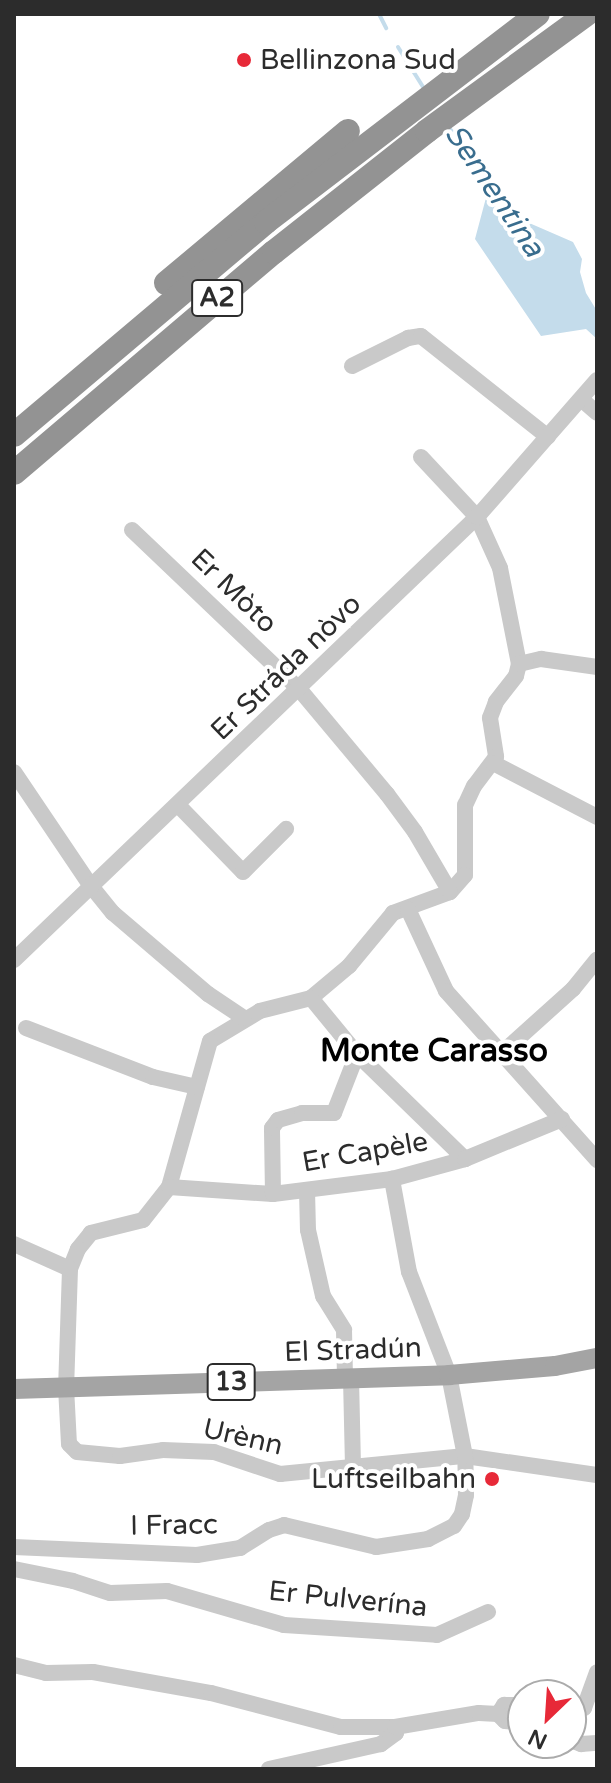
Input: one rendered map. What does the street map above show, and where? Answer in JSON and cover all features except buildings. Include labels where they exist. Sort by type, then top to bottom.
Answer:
[{"type":"highway","name":"A2","points":[[14,435],[212,265],[466,66],[538,14]]},
{"type":"highway","name":"A2","points":[[14,473],[218,298],[427,131],[587,14]]},
{"type":"highway","name":"A2","points":[[39,413],[59,378],[213,241],[348,131]]},
{"type":"main road","name":"El Stradún","points":[[14,1389],[449,1375],[555,1366],[597,1358]]},
{"type":"street","points":[[352,366],[408,338],[421,336],[548,437]]},
{"type":"street","name":"Er Stráda nòvo","points":[[14,960],[300,690],[477,517],[597,380]]},
{"type":"street","points":[[581,399],[597,413]]},
{"type":"street","points":[[14,1244],[70,1269],[78,1249],[91,1233],[143,1220],[169,1187],[210,1041],[244,1018],[283,1003],[311,998],[349,966],[393,913],[450,892],[463,880],[466,868],[463,820],[467,798],[493,763],[496,749],[490,718],[496,702],[516,676],[519,664],[500,568],[477,517],[421,457]]},
{"type":"street","name":"Er Mòto","points":[[132,530],[300,690],[397,807],[450,892]]},
{"type":"street","points":[[519,664],[541,659],[597,667]]},
{"type":"street","points":[[493,763],[597,817]]},
{"type":"street","points":[[14,772],[91,886],[113,913],[208,994],[244,1018]]},
{"type":"street","points":[[178,805],[243,872],[286,829]]},
{"type":"street","points":[[408,909],[446,991],[597,1160]]},
{"type":"street","points":[[503,1052],[573,989],[597,959]]},
{"type":"street","points":[[311,998],[357,1054],[465,1159]]},
{"type":"street","points":[[26,1028],[153,1077],[197,1087]]},
{"type":"street","points":[[273,1194],[272,1128],[278,1120],[302,1113],[334,1113],[357,1054]]},
{"type":"street","name":"Er Capèle","points":[[169,1187],[273,1194],[392,1179],[465,1159],[562,1119]]},
{"type":"street","name":"I Fracc","points":[[14,1547],[197,1555],[240,1548],[269,1530],[284,1525],[326,1533],[367,1546],[428,1539],[449,1531],[462,1514],[467,1484],[465,1456],[449,1375],[412,1285],[392,1179]]},
{"type":"street","points":[[307,1190],[308,1230],[323,1296],[344,1330],[353,1466]]},
{"type":"street","name":"Urènn","points":[[70,1269],[66,1387],[70,1447],[77,1452],[120,1456],[163,1450],[202,1450],[280,1474],[465,1456],[597,1475]]},
{"type":"street","name":"Er Pulverína","points":[[14,1569],[73,1581],[110,1593],[167,1591],[284,1625],[437,1635],[488,1612]]},
{"type":"street","points":[[14,1665],[46,1673],[93,1672],[211,1693],[341,1727],[395,1727],[479,1713],[498,1714],[507,1721]]},
{"type":"street","points":[[587,1700],[597,1672]]},
{"type":"street","points":[[498,1714],[507,1705]]},
{"type":"street","points":[[269,1769],[381,1744],[396,1733],[395,1727]]},
{"type":"water","points":[[436,107],[520,219],[573,242],[582,259],[580,272],[586,293],[597,311],[597,339],[586,329],[541,336],[475,239],[487,194]]},
{"type":"waterway","name":"Sementina","points":[[379,14],[386,28]]},
{"type":"waterway","name":"Sementina","points":[[398,47],[425,90]]},
{"type":"place","name":"Bellinzona Sud","points":[[244,60]]},
{"type":"place","name":"Luftseilbahn","points":[[492,1479]]},
{"type":"district","name":"Monte Carasso","points":[[434,1051]]}]
